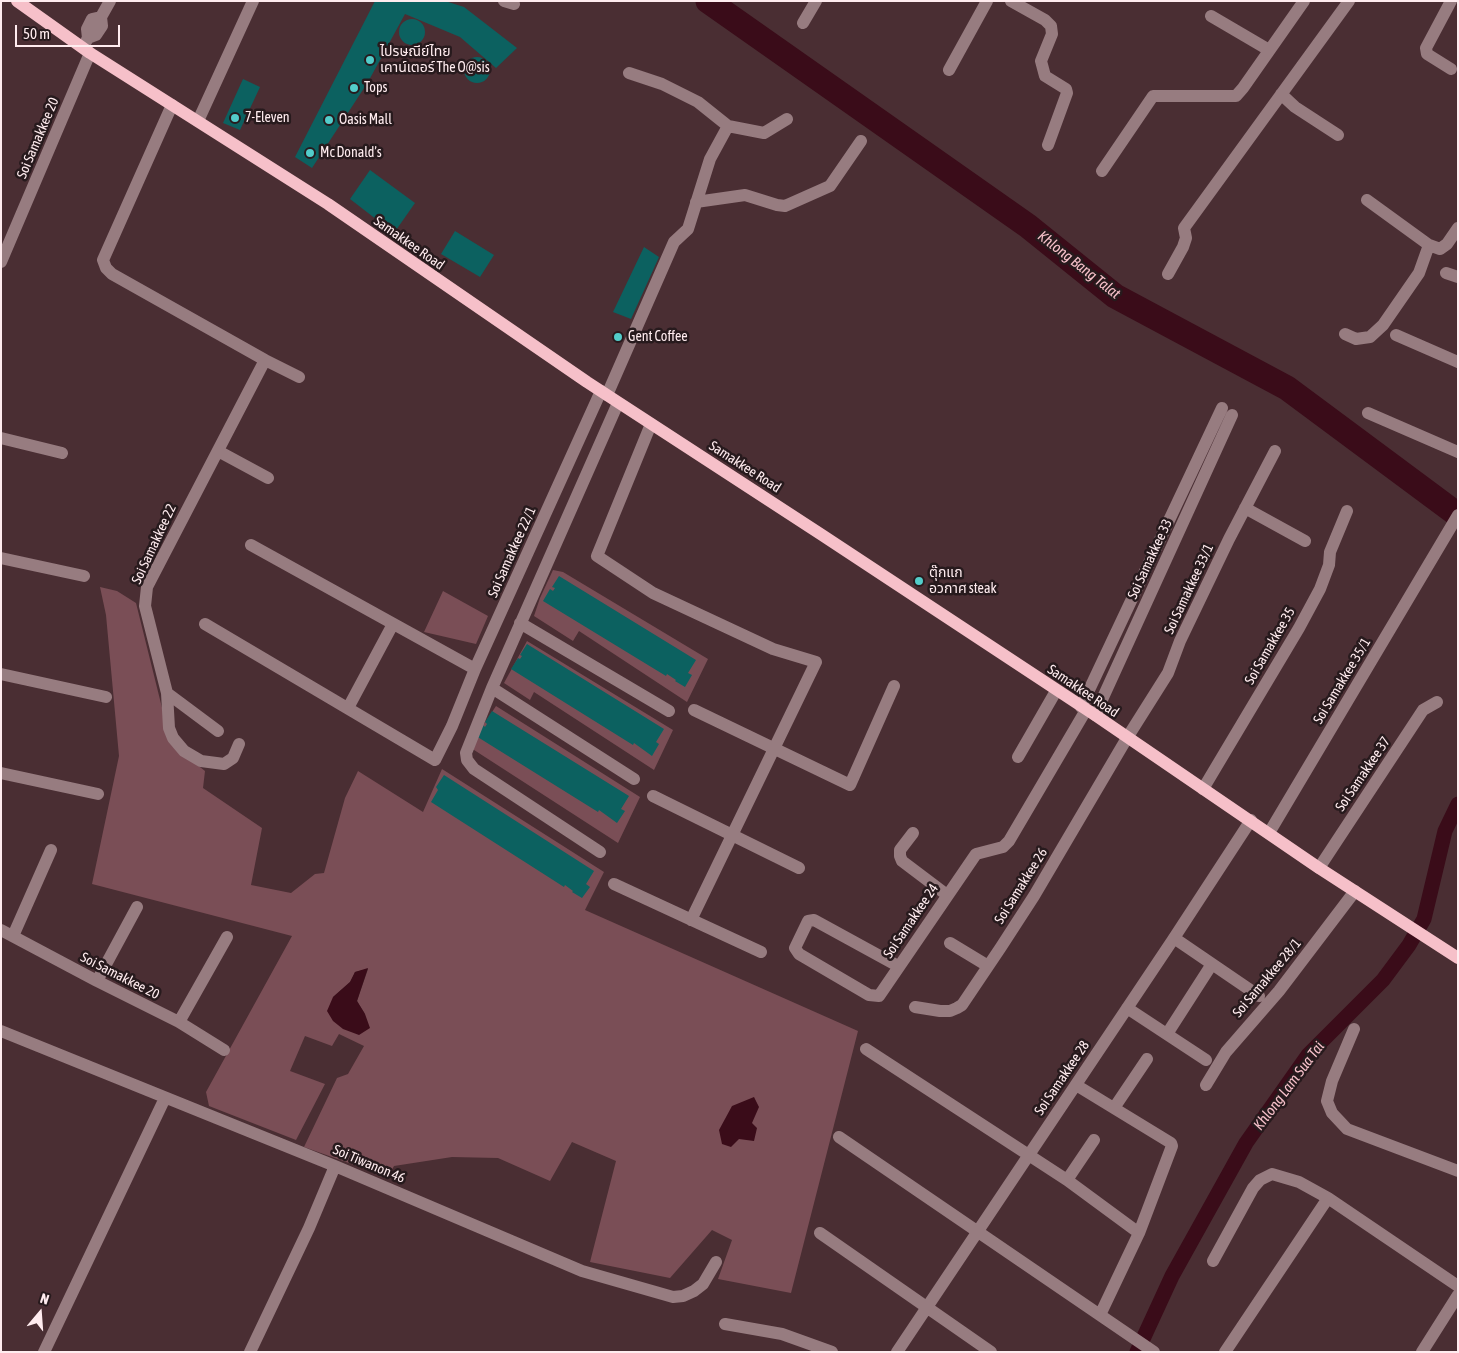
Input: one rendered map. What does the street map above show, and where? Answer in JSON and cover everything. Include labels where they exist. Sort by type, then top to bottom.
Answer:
[{"type":"main road","name":"Samakkee Road","points":[[17,1],[87,46],[172,105],[328,204],[604,393],[822,535],[1251,820],[1319,868],[1458,958]]},
{"type":"street","name":"Soi Samakkee 20","points":[[1,262],[87,46],[102,26],[101,17],[110,1]]},
{"type":"street","points":[[198,121],[253,1]]},
{"type":"street","points":[[803,23],[816,1]]},
{"type":"street","points":[[949,70],[987,1]]},
{"type":"street","points":[[1011,1],[1045,20],[1051,26],[1052,34],[1041,61],[1045,76],[1066,89],[1067,93],[1048,145]]},
{"type":"street","points":[[1102,171],[1153,96],[1236,96],[1304,1]]},
{"type":"street","points":[[1168,274],[1184,247],[1186,238],[1184,228],[1349,1]]},
{"type":"street","points":[[1451,1],[1426,48],[1427,54],[1451,69]]},
{"type":"street","points":[[1211,16],[1269,50]]},
{"type":"street","points":[[629,73],[662,84],[691,98],[728,126],[764,133],[786,119]]},
{"type":"street","points":[[1281,94],[1295,107],[1338,135]]},
{"type":"street","points":[[172,105],[103,260],[106,268],[112,274],[265,360],[299,377]]},
{"type":"street","name":"Soi Samakkee 22/1","points":[[348,708],[435,760],[452,726],[475,669],[674,242],[688,229],[710,159],[728,126]]},
{"type":"street","points":[[696,202],[745,195],[785,206],[830,186],[861,141]]},
{"type":"street","points":[[1367,200],[1429,245],[1440,249],[1447,244],[1458,228]]},
{"type":"street","points":[[1345,334],[1356,338],[1370,337],[1383,325],[1419,273],[1429,245]]},
{"type":"street","points":[[1396,335],[1458,362]]},
{"type":"street","name":"Soi Samakkee 22","points":[[239,744],[233,758],[224,764],[201,762],[184,751],[173,738],[169,728],[167,693],[145,606],[147,587],[265,360]]},
{"type":"street","points":[[600,852],[474,769],[467,760],[466,753],[520,623],[618,402]]},
{"type":"street","name":"Soi Samakkee 24","points":[[898,966],[872,950],[814,920],[808,921],[795,948],[798,954],[869,995],[879,996],[976,854],[1003,847],[1009,841],[1087,711],[1227,412]]},
{"type":"street","points":[[1368,413],[1458,452]]},
{"type":"street","points":[[651,424],[597,556],[653,592],[773,649],[816,662],[691,920]]},
{"type":"street","points":[[1,438],[62,453]]},
{"type":"street","points":[[218,451],[268,478]]},
{"type":"street","name":"Soi Samakkee 33/1","points":[[1127,738],[1168,673],[1180,641],[1275,451]]},
{"type":"street","points":[[1245,508],[1305,541]]},
{"type":"street","name":"Soi Samakkee 35","points":[[1203,788],[1299,628],[1320,589],[1329,564],[1330,552],[1348,511]]},
{"type":"street","name":"Soi Samakkee 35/1","points":[[1269,833],[1458,515]]},
{"type":"street","points":[[251,545],[475,669]]},
{"type":"street","points":[[1,558],[84,576]]},
{"type":"street","points":[[520,623],[669,711]]},
{"type":"street","points":[[205,624],[348,708],[393,624]]},
{"type":"street","points":[[1,674],[106,697]]},
{"type":"street","points":[[694,710],[850,785],[894,686]]},
{"type":"street","points":[[492,688],[634,780]]},
{"type":"street","points":[[1018,757],[1056,690]]},
{"type":"street","points":[[167,693],[218,731]]},
{"type":"street","name":"Soi Samakkee 37","points":[[1319,868],[1423,710],[1437,702]]},
{"type":"street","name":"Soi Samakkee 26","points":[[915,1007],[950,1011],[962,1005],[1034,896],[1127,738]]},
{"type":"street","points":[[1,773],[98,794]]},
{"type":"street","points":[[653,796],[799,868]]},
{"type":"street","name":"Soi Samakkee 28","points":[[897,1352],[1030,1155],[1251,820]]},
{"type":"street","points":[[913,832],[900,850],[902,861],[947,895]]},
{"type":"street","points":[[13,936],[52,850]]},
{"type":"street","points":[[614,884],[760,952]]},
{"type":"street","name":"Soi Samakkee 28/1","points":[[1206,1086],[1226,1052],[1279,990],[1355,891]]},
{"type":"street","points":[[97,981],[137,907]]},
{"type":"street","name":"Soi Samakkee 20","points":[[1,930],[179,1022],[224,1050]]},
{"type":"street","points":[[179,1022],[227,937]]},
{"type":"street","points":[[1174,938],[1259,996]]},
{"type":"street","points":[[950,943],[988,966]]},
{"type":"street","points":[[1167,1034],[1212,964]]},
{"type":"street","points":[[1127,1008],[1206,1060]]},
{"type":"street","points":[[1354,1029],[1332,1080],[1328,1101],[1332,1113],[1347,1129],[1458,1172]]},
{"type":"street","name":"Soi Tiwanon 46","points":[[1,1031],[335,1166],[546,1254],[564,1264],[672,1297],[694,1292],[703,1284],[716,1262]]},
{"type":"street","points":[[866,1049],[1030,1155],[1139,1233]]},
{"type":"street","points":[[1114,1108],[1147,1059]]},
{"type":"street","points":[[1076,1085],[1171,1143],[1172,1146],[1139,1233],[1100,1315]]},
{"type":"street","points":[[44,1352],[165,1098]]},
{"type":"street","points":[[839,1136],[1151,1349]]},
{"type":"street","points":[[1067,1180],[1094,1140]]},
{"type":"street","points":[[250,1352],[309,1228],[335,1166]]},
{"type":"street","points":[[1213,1261],[1253,1188],[1260,1180],[1272,1174],[1300,1182],[1328,1198],[1456,1280]]},
{"type":"street","points":[[1225,1352],[1328,1198]]},
{"type":"street","points":[[820,1232],[991,1352]]},
{"type":"street","points":[[1422,1352],[1458,1296]]},
{"type":"street","points":[[725,1324],[782,1334],[832,1352]]},
{"type":"shaded area","points":[[553,570],[563,572],[708,659],[687,702],[579,631],[573,641],[534,616]]},
{"type":"shaded area","points":[[100,587],[117,591],[136,603],[171,744],[205,771],[203,788],[262,828],[251,885],[291,893],[315,874],[324,873],[345,798],[358,771],[423,812],[442,769],[604,872],[585,910],[858,1031],[791,1293],[718,1279],[732,1240],[712,1230],[670,1278],[590,1262],[616,1161],[572,1142],[550,1181],[498,1158],[452,1157],[394,1166],[388,1177],[304,1147],[337,1078],[348,1074],[364,1046],[339,1034],[332,1046],[305,1036],[290,1071],[325,1084],[296,1140],[209,1106],[206,1092],[292,936],[92,884],[119,756],[106,615]],"holes":[[[368,969],[357,1001],[365,1014],[333,997],[350,982],[355,972]]]},
{"type":"shaded area","points":[[443,591],[488,616],[476,644],[424,632]]},
{"type":"shaded area","points":[[527,641],[673,730],[654,770],[534,692],[530,700],[504,683]]},
{"type":"shaded area","points":[[496,706],[640,797],[618,843],[471,748],[476,736]]},
{"type":"shaded area","points":[[368,968],[357,1001],[365,1014],[370,1028],[359,1035],[343,1029],[333,1021],[327,1011],[333,997],[350,982],[355,972]]},
{"type":"shaded area","points":[[754,1097],[759,1107],[752,1123],[757,1128],[754,1141],[739,1139],[731,1147],[722,1144],[719,1130],[732,1106]]},
{"type":"building","name":"Oasis Mall","points":[[375,1],[445,1],[464,7],[517,48],[496,68],[460,37],[405,14],[368,82],[312,168],[295,157]]},
{"type":"building","points":[[412,19],[421,23],[425,32],[421,41],[412,45],[403,41],[399,32],[403,23]]},
{"type":"building","points":[[477,57],[486,61],[490,70],[486,79],[477,83],[468,79],[464,70],[468,61]]},
{"type":"building","points":[[243,79],[260,87],[240,130],[223,123]]},
{"type":"building","points":[[370,170],[415,203],[394,233],[350,199]]},
{"type":"building","points":[[455,231],[494,255],[480,277],[441,254]]},
{"type":"building","points":[[644,247],[659,257],[631,319],[613,312]]},
{"type":"building","points":[[559,576],[696,660],[688,673],[692,675],[685,687],[667,674],[666,676],[543,601],[550,589],[553,591],[555,588],[552,587]]},
{"type":"building","points":[[527,644],[664,729],[656,742],[659,744],[652,756],[634,743],[633,745],[511,669],[518,658],[520,659],[522,656],[520,655]]},
{"type":"building","points":[[492,711],[629,796],[621,809],[625,811],[617,823],[599,810],[598,812],[476,736],[483,725],[485,727],[487,724],[485,722]]},
{"type":"building","points":[[444,775],[594,871],[586,884],[590,887],[582,898],[565,885],[564,887],[431,802],[438,790],[436,787]]},
{"type":"waterway","name":"Khlong Bang Talat","points":[[708,1],[1028,226],[1115,296],[1287,388],[1458,515]]},
{"type":"waterway","name":"Khlong Lam Sua Tai","points":[[1137,1352],[1172,1276],[1246,1143],[1308,1055],[1383,980],[1409,945],[1424,919],[1445,831],[1458,804]]},
{"type":"place","name":"ไปรษณีย์ไทย เคาน์เตอร์ The O@sis","points":[[370,60]]},
{"type":"place","name":"Tops","points":[[354,88]]},
{"type":"place","name":"7-Eleven","points":[[235,118]]},
{"type":"place","name":"Oasis Mall","points":[[329,120]]},
{"type":"place","name":"Mc Donald’s","points":[[310,153]]},
{"type":"place","name":"Gent Coffee","points":[[618,337]]},
{"type":"place","name":"ตุ๊กแก อวกาศ steak","points":[[919,581]]}]
